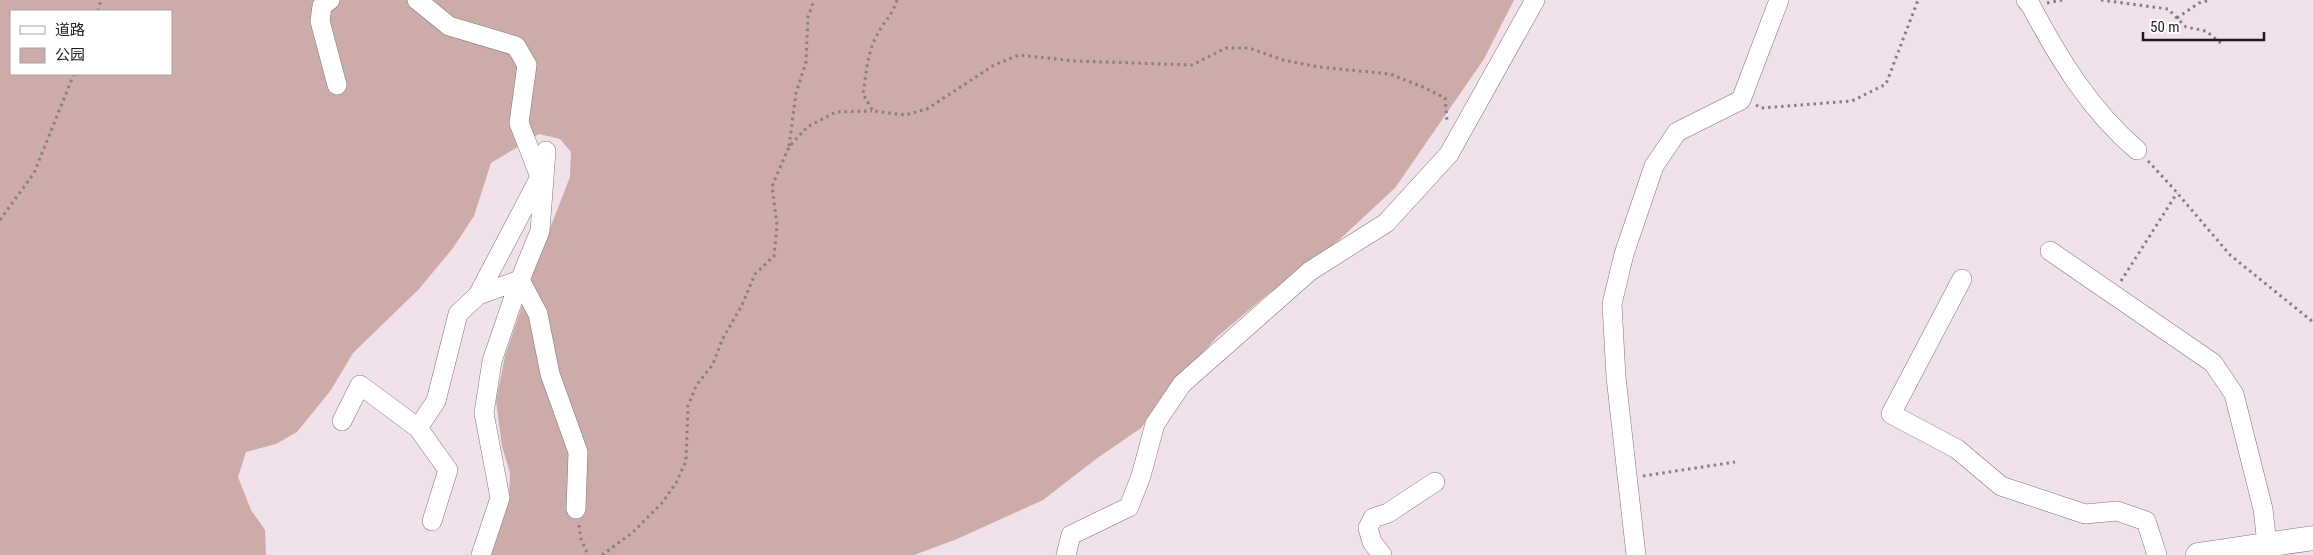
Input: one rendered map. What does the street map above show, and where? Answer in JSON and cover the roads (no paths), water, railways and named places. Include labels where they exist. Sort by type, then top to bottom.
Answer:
[{"type":"main road","points":[[2198,555],[2313,538]]},
{"type":"street","points":[[330,0],[322,6],[320,20],[337,85]]},
{"type":"street","points":[[417,0],[449,26],[516,46],[527,65],[519,123],[540,177],[478,295],[458,314],[436,401],[418,428]]},
{"type":"street","points":[[1066,555],[1071,535],[1129,508],[1141,476],[1155,424],[1182,384],[1310,270],[1386,223],[1449,154],[1535,0]]},
{"type":"street","points":[[1636,555],[1616,377],[1612,304],[1624,254],[1654,166],[1677,132],[1742,100],[1779,0]]},
{"type":"street","points":[[2026,0],[2056,53],[2084,92],[2115,132],[2137,150]]},
{"type":"street","points":[[482,555],[500,498],[484,413],[492,361],[520,280],[540,231],[546,151]]},
{"type":"street","points":[[2050,251],[2212,363],[2234,394],[2263,509],[2267,544]]},
{"type":"street","points":[[1962,279],[1891,414],[1957,449],[2001,486],[2085,514],[2117,511],[2146,522],[2156,555]]},
{"type":"street","points":[[478,295],[520,280]]},
{"type":"street","points":[[520,280],[538,314],[550,374],[578,452],[576,509]]},
{"type":"street","points":[[342,420],[360,385],[418,428],[448,470],[432,521]]},
{"type":"street","points":[[1382,555],[1372,542],[1368,528],[1373,518],[1388,513],[1435,482]]}]
